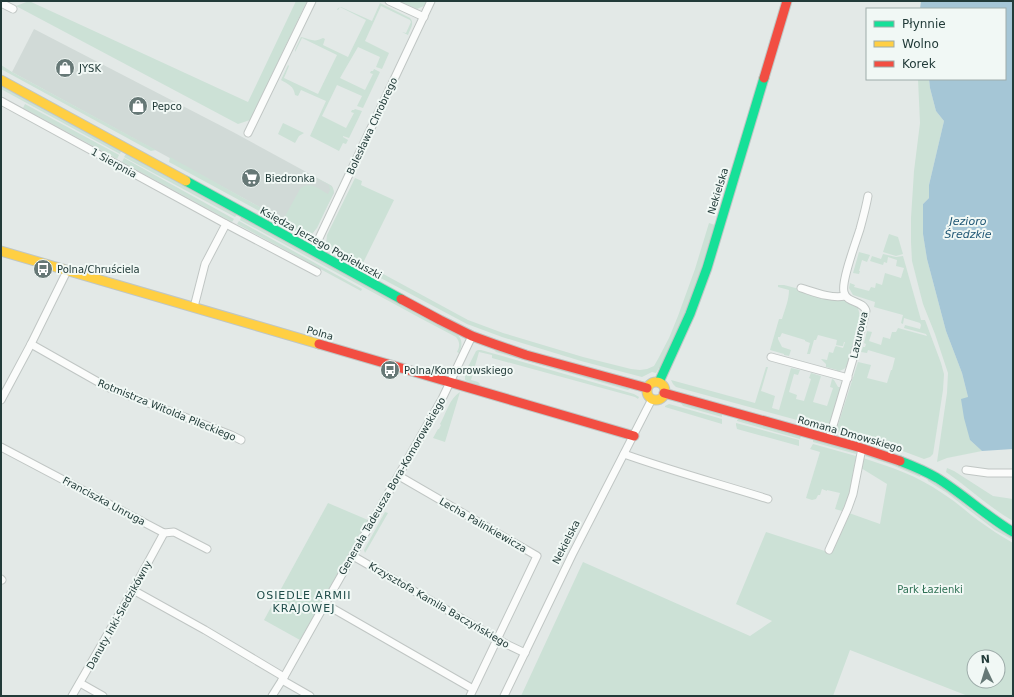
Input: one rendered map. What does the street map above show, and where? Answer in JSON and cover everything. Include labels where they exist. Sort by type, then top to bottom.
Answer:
[{"type":"street","points":[[248,133],[312,1]]},
{"type":"street","points":[[389,1],[424,17]]},
{"type":"street","name":"Bolesława Chrobrego","points":[[313,251],[431,1]]},
{"type":"street","name":"Nekielska","points":[[659,382],[690,314],[707,268],[787,1]]},
{"type":"street","points":[[1,3],[13,9]]},
{"type":"street","name":"Księdza Jerzego Popiełuszki","points":[[1,80],[313,251],[472,336],[526,354],[647,388]]},
{"type":"street","name":"1 Sierpnia","points":[[1,101],[317,272]]},
{"type":"street","points":[[801,288],[830,296],[845,296],[844,285],[866,209],[868,196]]},
{"type":"street","points":[[194,307],[205,264],[226,224]]},
{"type":"street","name":"Polna","points":[[1,251],[634,436]]},
{"type":"street","points":[[1,400],[67,270]]},
{"type":"street","name":"Lazurowa","points":[[830,439],[866,311],[863,305],[848,299],[845,296]]},
{"type":"street","name":"Generała Tadeusza Bora-Komorowskiego","points":[[272,696],[442,399],[472,336]]},
{"type":"street","name":"Rotmistrza Witolda Pileckiego","points":[[30,344],[107,387],[232,435],[241,440]]},
{"type":"street","points":[[771,357],[848,378]]},
{"type":"street","points":[[653,382],[659,382],[663,385],[665,390],[663,396],[658,399],[652,399],[648,396],[646,390],[648,385],[653,382]]},
{"type":"street","name":"Romana Dmowskiego","points":[[664,393],[862,448],[902,461],[927,472],[958,492],[1013,532]]},
{"type":"street","name":"Nekielska","points":[[504,696],[572,555],[652,399]]},
{"type":"street","name":"Franciszka Unruga","points":[[1,447],[164,532],[174,532],[207,549]]},
{"type":"street","points":[[829,550],[853,494],[862,448]]},
{"type":"street","points":[[624,454],[768,499]]},
{"type":"street","points":[[966,470],[988,473],[1013,473]]},
{"type":"street","name":"Lecha Palinkiewicza","points":[[398,476],[537,556],[470,696]]},
{"type":"street","name":"Danuty Inki-Siedzikówny","points":[[72,696],[133,590],[164,532]]},
{"type":"street","name":"Krzysztofa Kamila Baczyńskiego","points":[[353,556],[525,653]]},
{"type":"street","points":[[133,590],[205,630],[310,696]]},
{"type":"street","points":[[325,604],[473,688]]},
{"type":"street","points":[[80,683],[103,696]]},
{"type":"shaded area","points":[[34,29],[233,132],[332,186],[334,193],[313,233],[311,235],[12,72]]},
{"type":"green space","points":[[29,1],[248,102],[296,1],[307,1],[250,120],[238,124],[16,6]]},
{"type":"green space","points":[[399,1],[427,1],[424,6],[417,9]]},
{"type":"green space","points":[[380,3],[410,18],[412,24],[408,35],[402,32],[406,33],[411,22],[410,20],[381,6],[365,41],[389,53],[382,69],[376,67],[380,57],[358,47],[340,78],[365,90],[373,74],[370,73],[371,71],[374,69],[380,72],[363,108],[357,106],[362,96],[337,85],[322,116],[346,128],[354,113],[351,112],[352,110],[355,109],[362,111],[349,138],[343,136],[348,140],[346,144],[343,143],[339,151],[310,136],[326,101],[301,90],[298,96],[295,95],[292,87],[281,80],[288,65],[289,66],[284,78],[318,94],[337,55],[302,38],[295,52],[301,37],[310,40],[323,38],[325,39],[323,45],[348,57],[366,20],[340,7],[372,21]]},
{"type":"green space","points":[[1,65],[156,150],[151,151],[1,69]]},
{"type":"green space","points":[[918,80],[929,80],[936,111],[944,121],[929,185],[929,198],[923,204],[923,234],[927,259],[946,331],[962,373],[968,397],[970,440],[982,451],[947,458],[937,462],[947,393],[948,373],[923,304],[912,261],[911,218],[914,171],[920,123]]},
{"type":"green space","points":[[1,86],[121,151],[120,154],[1,89]]},
{"type":"green space","points":[[25,104],[119,155],[117,159],[23,108]]},
{"type":"green space","points":[[283,123],[304,133],[299,136],[295,143],[278,134]]},
{"type":"green space","points":[[126,154],[237,215],[235,217],[124,157]]},
{"type":"green space","points":[[170,157],[283,220],[303,186],[314,186],[328,194],[330,190],[329,185],[297,168],[330,185],[334,192],[317,228],[307,237],[169,162]]},
{"type":"green space","points":[[124,158],[234,219],[232,222],[122,162]]},
{"type":"green space","points":[[355,178],[362,181],[361,185],[394,200],[363,263],[468,320],[503,333],[583,357],[631,369],[640,370],[654,366],[669,338],[678,316],[695,269],[709,223],[715,225],[693,294],[662,369],[659,368],[656,373],[652,372],[642,377],[581,361],[502,337],[467,324],[360,267],[327,247],[327,235]]},
{"type":"green space","points":[[241,217],[458,335],[462,344],[459,353],[457,352],[459,342],[456,337],[240,220]]},
{"type":"green space","points":[[239,221],[362,289],[361,291],[237,224]]},
{"type":"green space","points":[[889,234],[898,237],[903,254],[896,256],[883,252]]},
{"type":"green space","points":[[859,252],[870,255],[867,262],[862,260],[859,274],[853,273]]},
{"type":"green space","points":[[883,254],[896,257],[903,256],[921,320],[925,320],[944,374],[933,454],[924,459],[884,444],[836,431],[858,362],[871,365],[867,378],[887,383],[892,370],[895,358],[868,350],[867,353],[861,352],[866,344],[864,343],[867,331],[872,332],[869,341],[881,345],[883,337],[890,339],[892,332],[896,332],[898,328],[927,336],[926,334],[904,328],[905,325],[920,329],[920,323],[904,318],[903,324],[901,323],[903,315],[874,307],[875,302],[853,295],[849,288],[850,283],[855,285],[854,287],[869,291],[871,287],[875,288],[876,283],[882,285],[885,273],[901,278],[904,268],[896,266],[897,260],[888,257],[887,263],[884,262],[883,265],[870,261],[872,256],[881,259]]},
{"type":"green space","points":[[778,285],[784,285],[849,302],[858,308],[860,316],[847,366],[844,369],[837,372],[837,370],[826,367],[826,364],[821,359],[827,360],[829,352],[833,353],[836,346],[843,348],[845,342],[843,346],[836,345],[837,340],[818,335],[816,340],[814,340],[810,354],[807,354],[810,343],[782,333],[778,339],[782,347],[791,350],[789,356],[770,350],[779,319],[782,319],[789,294],[789,290],[778,287]]},
{"type":"green space","points":[[478,350],[634,394],[639,397],[638,399],[492,358],[492,355],[479,352],[471,380],[478,382],[480,384],[479,386],[465,380],[465,373],[476,351]]},
{"type":"green space","points":[[494,350],[630,389],[628,390],[496,352]]},
{"type":"green space","points":[[766,367],[768,367],[761,391],[775,396],[772,408],[779,410],[791,368],[800,370],[798,375],[794,374],[789,392],[797,395],[796,399],[804,401],[811,379],[809,378],[811,373],[821,376],[813,402],[827,406],[833,388],[830,387],[832,379],[834,380],[841,389],[830,429],[676,387],[671,380],[755,403]]},
{"type":"green space","points":[[460,392],[445,442],[433,438],[441,425],[440,424],[450,403]]},
{"type":"green space","points":[[681,403],[722,414],[722,417],[683,406]]},
{"type":"green space","points":[[669,404],[722,419],[722,424],[665,407]]},
{"type":"green space","points":[[739,419],[801,436],[800,439],[737,421]]},
{"type":"green space","points":[[736,423],[799,440],[799,446],[737,429]]},
{"type":"green space","points":[[813,440],[856,451],[856,454],[813,442]]},
{"type":"green space","points":[[813,444],[856,456],[850,493],[842,511],[835,509],[840,493],[822,489],[820,495],[818,495],[816,499],[812,500],[806,498],[820,452],[810,449]]},
{"type":"green space","points":[[867,455],[904,467],[921,475],[920,477],[892,465],[865,456]]},
{"type":"green space","name":"Park Łazienki","points":[[863,458],[914,477],[933,487],[983,524],[1013,543],[1013,696],[968,696],[850,650],[833,696],[521,696],[583,562],[750,636],[772,621],[736,604],[766,532],[831,553],[849,513],[880,524],[887,484],[861,468]]},
{"type":"green space","points":[[947,468],[993,496],[1013,499],[1013,521],[946,472]]},
{"type":"green space","points":[[927,478],[1013,538],[1013,540],[995,530],[947,493],[928,481]]},
{"type":"green space","points":[[328,503],[368,520],[300,640],[264,620]]},
{"type":"green space","points":[[385,512],[388,513],[365,553],[364,550]]},
{"type":"water","name":"Jezioro Średzkie","points":[[921,1],[1013,1],[1013,449],[982,451],[970,440],[961,399],[968,397],[962,373],[946,331],[927,259],[923,234],[923,204],[929,198],[929,185],[944,121],[936,111],[929,80],[1006,80],[1006,8],[920,8]]},
{"type":"traffic: fast","points":[[659,382],[690,314],[707,268],[764,78]]},
{"type":"traffic: fast","points":[[186,181],[401,299]]},
{"type":"traffic: fast","points":[[900,461],[937,478],[1013,532]]},
{"type":"traffic: slow","points":[[1,80],[186,181]]},
{"type":"traffic: slow","points":[[1,251],[319,344]]},
{"type":"traffic: slow","points":[[656,382],[662,385],[665,391],[662,397],[656,400],[650,397],[647,391],[650,385],[656,382]]},
{"type":"traffic: jam","points":[[764,78],[787,1]]},
{"type":"traffic: jam","points":[[401,299],[472,336],[494,344],[526,355],[647,388]]},
{"type":"traffic: jam","points":[[319,344],[634,436]]},
{"type":"traffic: jam","points":[[664,393],[858,447],[900,461]]},
{"type":"place","name":"JYSK","points":[[65,68]]},
{"type":"place","name":"Pepco","points":[[138,106]]},
{"type":"place","name":"Biedronka","points":[[251,178]]},
{"type":"place","name":"Polna/Chruściela","points":[[43,269]]},
{"type":"place","name":"Polna/Komorowskiego","points":[[390,370]]},
{"type":"district","name":"OSIEDLE ARMII KRAJOWEJ","points":[[304,601]]}]
